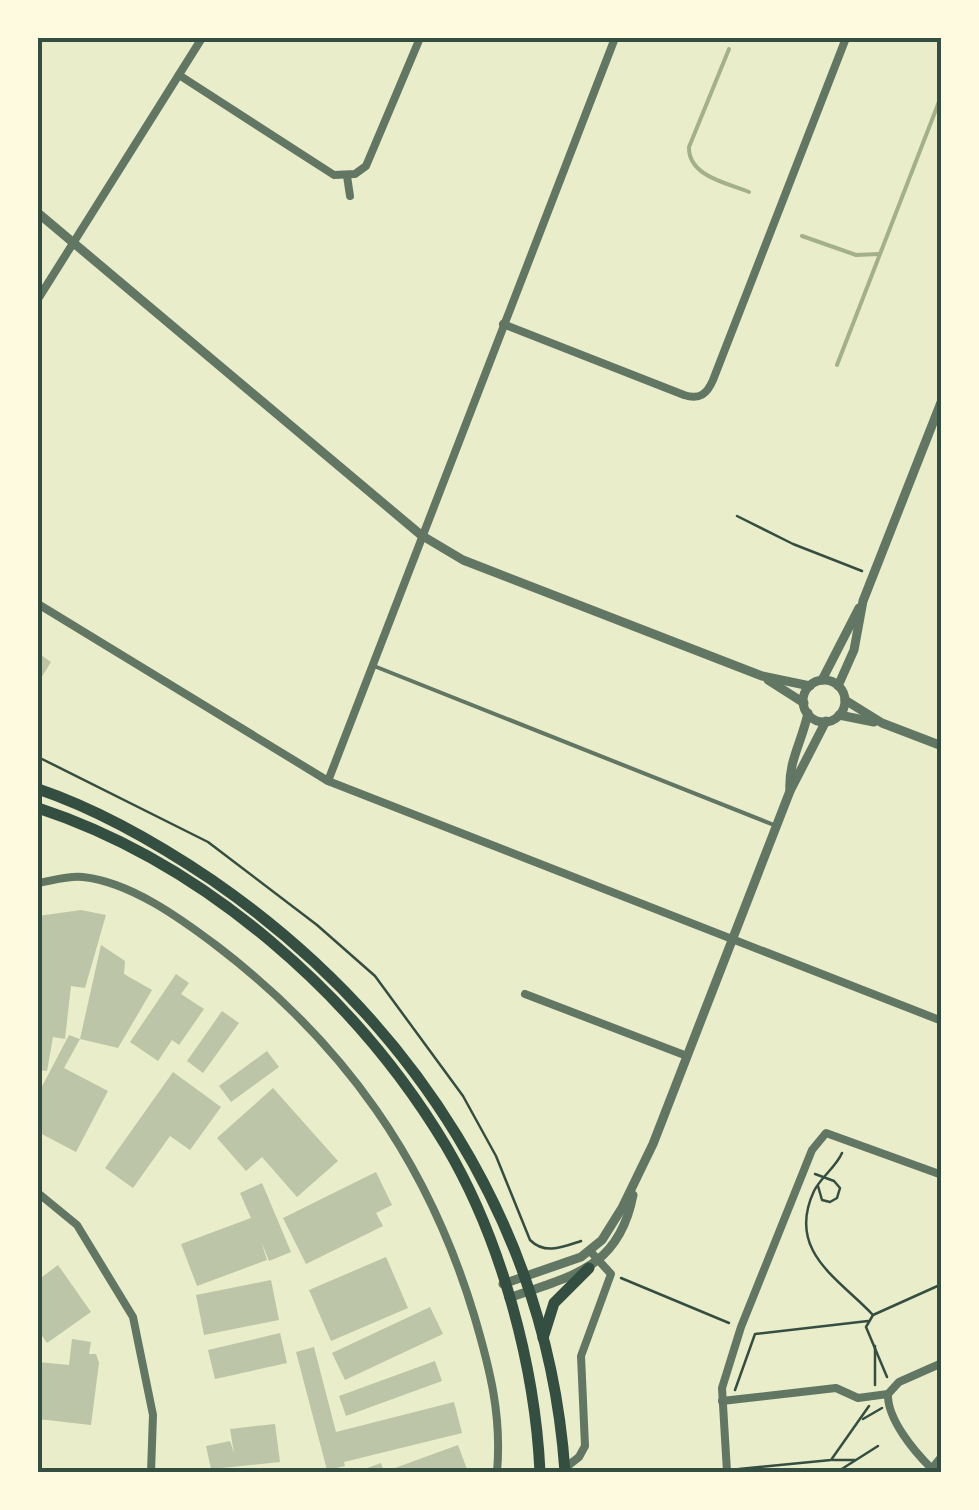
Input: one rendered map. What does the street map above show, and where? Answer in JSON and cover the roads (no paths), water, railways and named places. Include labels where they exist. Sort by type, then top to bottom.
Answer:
[{"type":"main road","points":[[38,789],[120,824],[180,858],[243,902],[348,994],[410,1063],[456,1132],[493,1202],[528,1291],[543,1338],[565,1470]]},
{"type":"main road","points":[[38,808],[115,839],[220,902],[315,984],[380,1052],[446,1147],[494,1248],[534,1411],[540,1472]]},
{"type":"main road","points":[[543,1338],[554,1303],[594,1265]]},
{"type":"street","points":[[38,299],[202,38]]},
{"type":"street","points":[[179,75],[334,175],[347,176],[366,166],[420,38]]},
{"type":"street","points":[[328,781],[615,38]]},
{"type":"street","points":[[503,324],[684,395],[702,396],[713,380],[846,38]]},
{"type":"street","points":[[347,176],[350,196]]},
{"type":"street","points":[[38,213],[421,536],[463,560],[762,676],[810,686],[822,680],[863,601],[942,400]]},
{"type":"street","points":[[838,686],[854,650],[863,601]]},
{"type":"street","points":[[38,604],[328,781],[942,1022]]},
{"type":"street","points":[[762,676],[826,721]]},
{"type":"street","points":[[822,680],[838,686],[845,700],[882,723],[942,746]]},
{"type":"street","points":[[790,792],[790,765],[804,732],[810,686]]},
{"type":"street","points":[[838,716],[845,700]]},
{"type":"street","points":[[504,1284],[556,1268],[590,1251],[602,1240],[634,1188],[790,792],[826,721],[838,716],[882,723]]},
{"type":"street","points":[[38,884],[81,876],[125,889],[193,928],[260,979],[323,1039],[374,1103],[420,1182],[458,1262],[485,1352],[500,1432],[497,1472]]},
{"type":"street","points":[[524,994],[687,1056]]},
{"type":"street","points":[[726,1472],[727,1400],[722,1388],[741,1328],[812,1150],[826,1133],[942,1175]]},
{"type":"street","points":[[509,1298],[594,1265],[626,1226],[634,1188]]},
{"type":"street","points":[[38,1193],[77,1226],[133,1317],[153,1415],[151,1472]]},
{"type":"street","points":[[565,1470],[585,1446],[580,1356],[610,1274],[594,1265],[590,1251]]},
{"type":"street","points":[[727,1400],[836,1388],[858,1398],[875,1396],[942,1363]]},
{"type":"street","points":[[890,1391],[887,1405],[916,1454],[930,1470],[942,1456]]},
{"type":"lane","points":[[374,666],[777,826]]},
{"type":"waterway","points":[[729,49],[689,147],[690,157],[702,172],[749,192]]},
{"type":"waterway","points":[[837,365],[942,94]]},
{"type":"waterway","points":[[802,236],[856,255],[879,254]]}]
